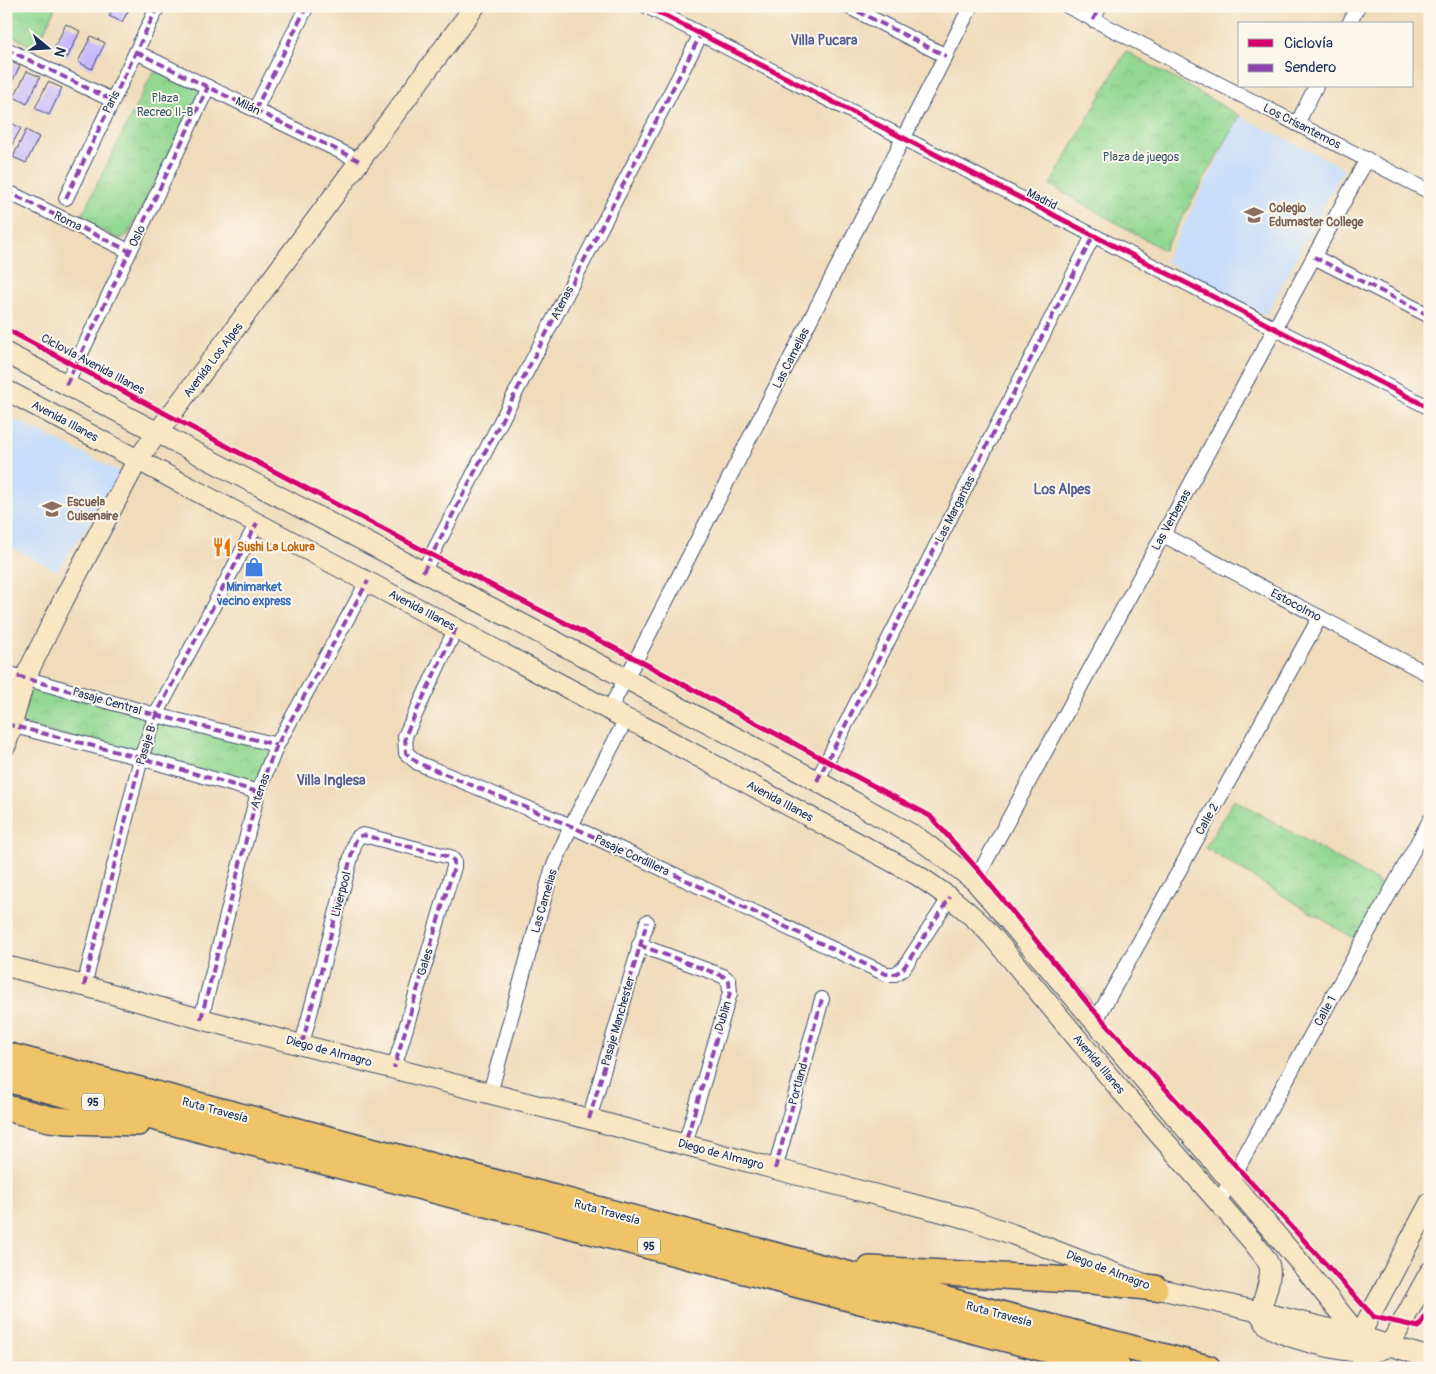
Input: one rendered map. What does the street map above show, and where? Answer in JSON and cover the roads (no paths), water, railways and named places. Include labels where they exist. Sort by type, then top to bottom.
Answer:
[{"type":"highway","name":"Ruta Travesía","points":[[6,1055],[1208,1368]]},
{"type":"highway","name":"Ruta Travesía","points":[[6,1079],[1118,1368]]},
{"type":"highway","points":[[6,1108],[50,1119],[68,1121],[180,1124]]},
{"type":"highway","points":[[804,1263],[868,1269],[1092,1281],[1154,1288]]},
{"type":"main road","name":"Avenida Los Alpes","points":[[8,732],[15,676],[64,599],[138,459],[475,6]]},
{"type":"main road","name":"Avenida Illanes","points":[[6,353],[625,678],[817,781],[918,838],[974,881],[1301,1264],[1359,1336]]},
{"type":"main road","name":"Avenida Illanes","points":[[6,390],[642,726],[917,875],[950,897],[980,922],[1122,1092],[1253,1242],[1269,1265],[1270,1272],[1260,1312]]},
{"type":"main road","name":"Diego de Almagro","points":[[6,966],[201,1019],[970,1219],[1154,1288],[1359,1336],[1430,1358]]},
{"type":"main road","points":[[1359,1336],[1430,1203]]},
{"type":"main road","points":[[1260,1312],[1268,1325],[1298,1339],[1359,1352],[1374,1352],[1390,1346],[1430,1272]]},
{"type":"street","name":"Paris","points":[[66,198],[158,6]]},
{"type":"street","points":[[255,110],[306,6]]},
{"type":"street","name":"Madrid","points":[[646,6],[1430,408]]},
{"type":"street","points":[[847,6],[946,56]]},
{"type":"street","name":"Las Camelias","points":[[490,1093],[552,870],[617,714],[625,678],[971,6]]},
{"type":"street","name":"Los Crisantemos","points":[[1067,6],[1430,192]]},
{"type":"street","points":[[1093,20],[1100,6]]},
{"type":"street","points":[[1350,22],[1358,6]]},
{"type":"street","name":"Atenas","points":[[423,572],[701,34]]},
{"type":"street","points":[[6,49],[112,100]]},
{"type":"street","name":"Milán","points":[[136,52],[360,161]]},
{"type":"street","name":"Oslo","points":[[66,385],[208,87]]},
{"type":"street","points":[[1297,124],[1315,88]]},
{"type":"street","name":"Las Verbenas","points":[[974,881],[1367,160]]},
{"type":"street","name":"Roma","points":[[6,191],[130,251]]},
{"type":"street","name":"Las Margaritas","points":[[817,781],[1093,236]]},
{"type":"street","points":[[1314,257],[1430,316]]},
{"type":"street","name":"Pasaje B","points":[[84,986],[141,758],[156,715],[257,522]]},
{"type":"street","name":"Estocolmo","points":[[1163,535],[1430,675]]},
{"type":"street","name":"Atenas","points":[[201,1019],[258,792],[277,745],[368,581]]},
{"type":"street","name":"Calle 2","points":[[1095,1022],[1320,617]]},
{"type":"street","name":"Pasaje Cordillera","points":[[456,628],[404,736],[406,753],[418,763],[571,826],[886,974],[895,974],[903,970],[950,897]]},
{"type":"street","name":"Pasaje Central","points":[[15,676],[156,715],[277,745]]},
{"type":"street","points":[[8,732],[141,758],[258,792]]},
{"type":"street","name":"Calle 1","points":[[1219,1202],[1430,820]]},
{"type":"street","name":"Liverpool","points":[[302,1044],[355,842],[358,837],[363,835],[450,857]]},
{"type":"street","name":"Gales","points":[[394,1068],[454,867],[454,861],[450,857]]},
{"type":"street","name":"Pasaje Manchester","points":[[589,1119],[647,922]]},
{"type":"street","name":"Dublin","points":[[639,946],[723,976],[728,981],[730,993],[685,1144]]},
{"type":"street","name":"Portland","points":[[775,1169],[822,999]]},
{"type":"place","name":"Colegio Edumaster College","points":[[1254,215]]},
{"type":"place","name":"Escuela Cuisenaire","points":[[52,509]]},
{"type":"place","name":"Sushi La Lokura","points":[[222,547]]},
{"type":"place","name":"Minimarket vecino express","points":[[254,567]]},
{"type":"district","name":"Villa Pucara","points":[[824,40]]},
{"type":"district","name":"Los Alpes","points":[[1062,489]]},
{"type":"district","name":"Villa Inglesa","points":[[331,780]]},
{"type":"park label","name":"Plaza Recreo II-B","points":[[165,105]]},
{"type":"park label","name":"Plaza de juegos","points":[[1141,157]]}]
